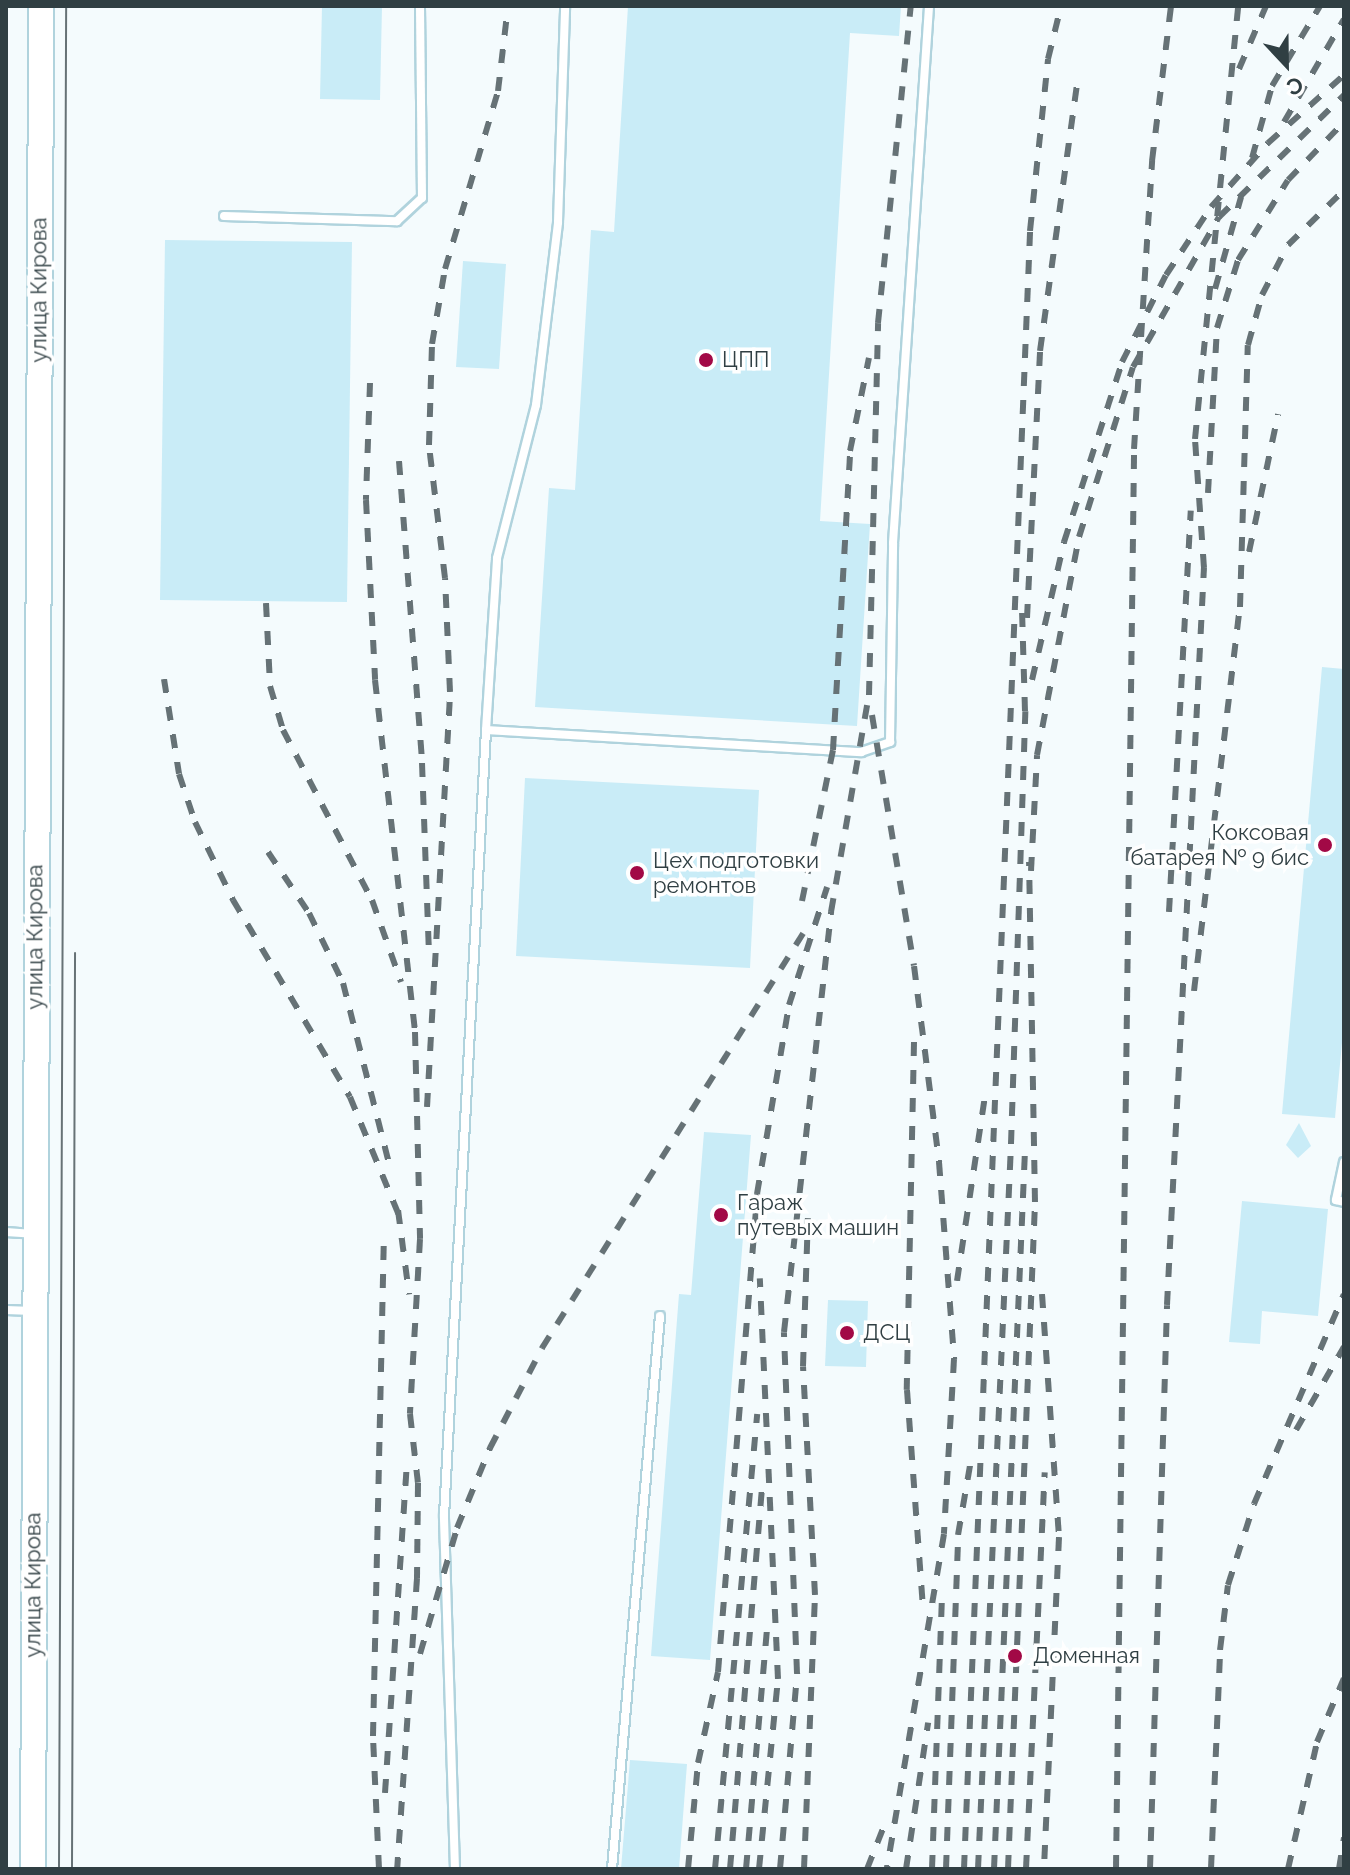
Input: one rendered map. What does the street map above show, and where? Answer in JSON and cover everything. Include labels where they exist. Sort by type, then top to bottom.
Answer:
[{"type":"main road","name":"улица Кирова","points":[[33,1869],[14,1312],[34,1234],[41,6]]},
{"type":"lane","points":[[224,216],[397,221],[422,198],[420,6]]},
{"type":"lane","points":[[455,1869],[444,1516],[486,730],[497,558],[536,405],[558,222],[565,6]]},
{"type":"lane","points":[[486,730],[861,752],[890,742],[893,543],[929,6]]},
{"type":"lane","points":[[1344,1162],[1336,1200],[1344,1202]]},
{"type":"lane","points":[[6,1232],[34,1234]]},
{"type":"lane","points":[[612,1869],[660,1316]]},
{"type":"building","points":[[322,6],[382,6],[380,100],[320,99]]},
{"type":"building","name":"ЦПП","points":[[628,6],[901,6],[899,36],[850,33],[820,521],[870,524],[857,726],[535,707],[549,488],[575,490],[591,230],[614,232]]},
{"type":"building","points":[[165,240],[352,242],[347,602],[160,600]]},
{"type":"building","points":[[463,261],[506,264],[499,369],[456,367]]},
{"type":"building","name":"Коксовая батарея № 9 бис","points":[[1322,667],[1344,669],[1344,1021],[1335,1118],[1282,1114]]},
{"type":"building","name":"Цех подготовки ремонтов","points":[[525,778],[759,790],[750,968],[516,956]]},
{"type":"building","points":[[1299,1123],[1311,1146],[1298,1158],[1286,1145]]},
{"type":"building","points":[[704,1132],[751,1135],[710,1660],[651,1656],[679,1294],[691,1295]]},
{"type":"building","points":[[1242,1201],[1328,1209],[1318,1316],[1262,1311],[1260,1344],[1229,1342]]},
{"type":"building","name":"ДСЦ","points":[[828,1300],[868,1301],[866,1367],[825,1366]]},
{"type":"building","points":[[630,1760],[687,1764],[679,1869],[621,1869]]},
{"type":"tram line","points":[[59,1869],[66,6]]},
{"type":"tram line","points":[[72,1869],[75,953]]},
{"type":"railway","points":[[427,1107],[450,692],[445,578],[429,445],[432,344],[445,269],[498,91],[508,6]]},
{"type":"railway","points":[[780,1869],[797,1673],[784,1332],[831,912],[869,695],[878,323],[911,6]]},
{"type":"railway","points":[[964,1869],[1030,231],[1048,59],[1061,6]]},
{"type":"railway","points":[[1116,1869],[1134,449],[1152,161],[1171,6]]},
{"type":"railway","points":[[1150,1869],[1167,1305],[1204,568],[1195,439],[1238,6]]},
{"type":"railway","points":[[1239,69],[1266,6]]},
{"type":"railway","points":[[1252,158],[1272,86],[1320,6]]},
{"type":"railway","points":[[1284,122],[1344,19]]},
{"type":"railway","points":[[1032,680],[1064,542],[1122,362],[1166,275],[1211,207],[1268,143],[1344,75]]},
{"type":"railway","points":[[1027,618],[1040,351],[1078,77]]},
{"type":"railway","points":[[1031,871],[1037,755],[1079,537],[1133,367],[1219,217],[1344,95]]},
{"type":"railway","points":[[1208,493],[1217,328],[1238,260],[1288,180],[1344,122]]},
{"type":"railway","points":[[1194,991],[1240,607],[1248,345],[1262,295],[1288,245],[1344,190]]},
{"type":"railway","points":[[1215,289],[1241,197]]},
{"type":"railway","points":[[802,901],[833,750],[850,451],[869,358]]},
{"type":"railway","points":[[370,383],[366,500],[375,680],[415,1032],[420,1239],[410,1414],[418,1483],[417,1578],[397,1869]]},
{"type":"railway","points":[[1249,552],[1278,414]]},
{"type":"railway","points":[[399,461],[422,763],[429,952]]},
{"type":"railway","points":[[1169,912],[1191,511]]},
{"type":"railway","points":[[266,603],[270,686],[283,730],[372,900],[401,982]]},
{"type":"railway","points":[[978,1869],[1011,1144],[1025,711],[1022,607]]},
{"type":"railway","points":[[164,679],[179,774],[195,822],[233,900],[350,1097],[400,1218]]},
{"type":"railway","points":[[872,715],[914,966],[939,1162],[954,1359],[944,1534],[887,1869]]},
{"type":"railway","points":[[268,852],[309,913],[343,983],[390,1167]]},
{"type":"railway","points":[[1008,1869],[1035,1202],[1029,862]]},
{"type":"railway","points":[[688,1869],[698,1763],[718,1672],[757,1194],[789,1005],[827,887]]},
{"type":"railway","points":[[420,1654],[457,1528],[490,1448],[542,1348],[805,930]]},
{"type":"railway","points":[[914,1042],[907,1390],[923,1609]]},
{"type":"railway","points":[[957,1281],[985,1095]]},
{"type":"railway","points":[[994,1869],[1025,1150]]},
{"type":"railway","points":[[398,1210],[409,1294]]},
{"type":"railway","points":[[804,1869],[815,1595],[803,1366],[808,1218]]},
{"type":"railway","points":[[379,1869],[373,1736],[384,1232]]},
{"type":"railway","points":[[759,1869],[778,1679],[760,1278]]},
{"type":"railway","points":[[1042,1294],[1059,1537],[1044,1869]]},
{"type":"railway","points":[[1211,1869],[1220,1650],[1228,1585],[1254,1504],[1344,1294]]},
{"type":"railway","points":[[1296,1430],[1344,1347]]},
{"type":"railway","points":[[715,1869],[757,1414]]},
{"type":"railway","points":[[946,1869],[958,1535],[972,1454]]},
{"type":"railway","points":[[385,1793],[407,1462]]},
{"type":"railway","points":[[1026,1869],[1045,1472]]},
{"type":"railway","points":[[730,1869],[762,1486]]},
{"type":"railway","points":[[932,1869],[942,1597]]},
{"type":"railway","points":[[746,1869],[767,1630]]},
{"type":"railway","points":[[1288,1869],[1317,1742],[1344,1678]]},
{"type":"railway","points":[[906,1869],[928,1723]]},
{"type":"railway","points":[[867,1869],[886,1821]]},
{"type":"railway","points":[[1339,1869],[1344,1837]]},
{"type":"place","name":"ЦПП","points":[[706,360]]},
{"type":"place","name":"Коксовая батарея № 9 бис","points":[[1325,845]]},
{"type":"place","name":"Цех подготовки ремонтов","points":[[637,873]]},
{"type":"place","name":"Гараж путевых машин","points":[[721,1215]]},
{"type":"place","name":"ДСЦ","points":[[847,1333]]},
{"type":"place","name":"Доменная","points":[[1015,1656]]}]
